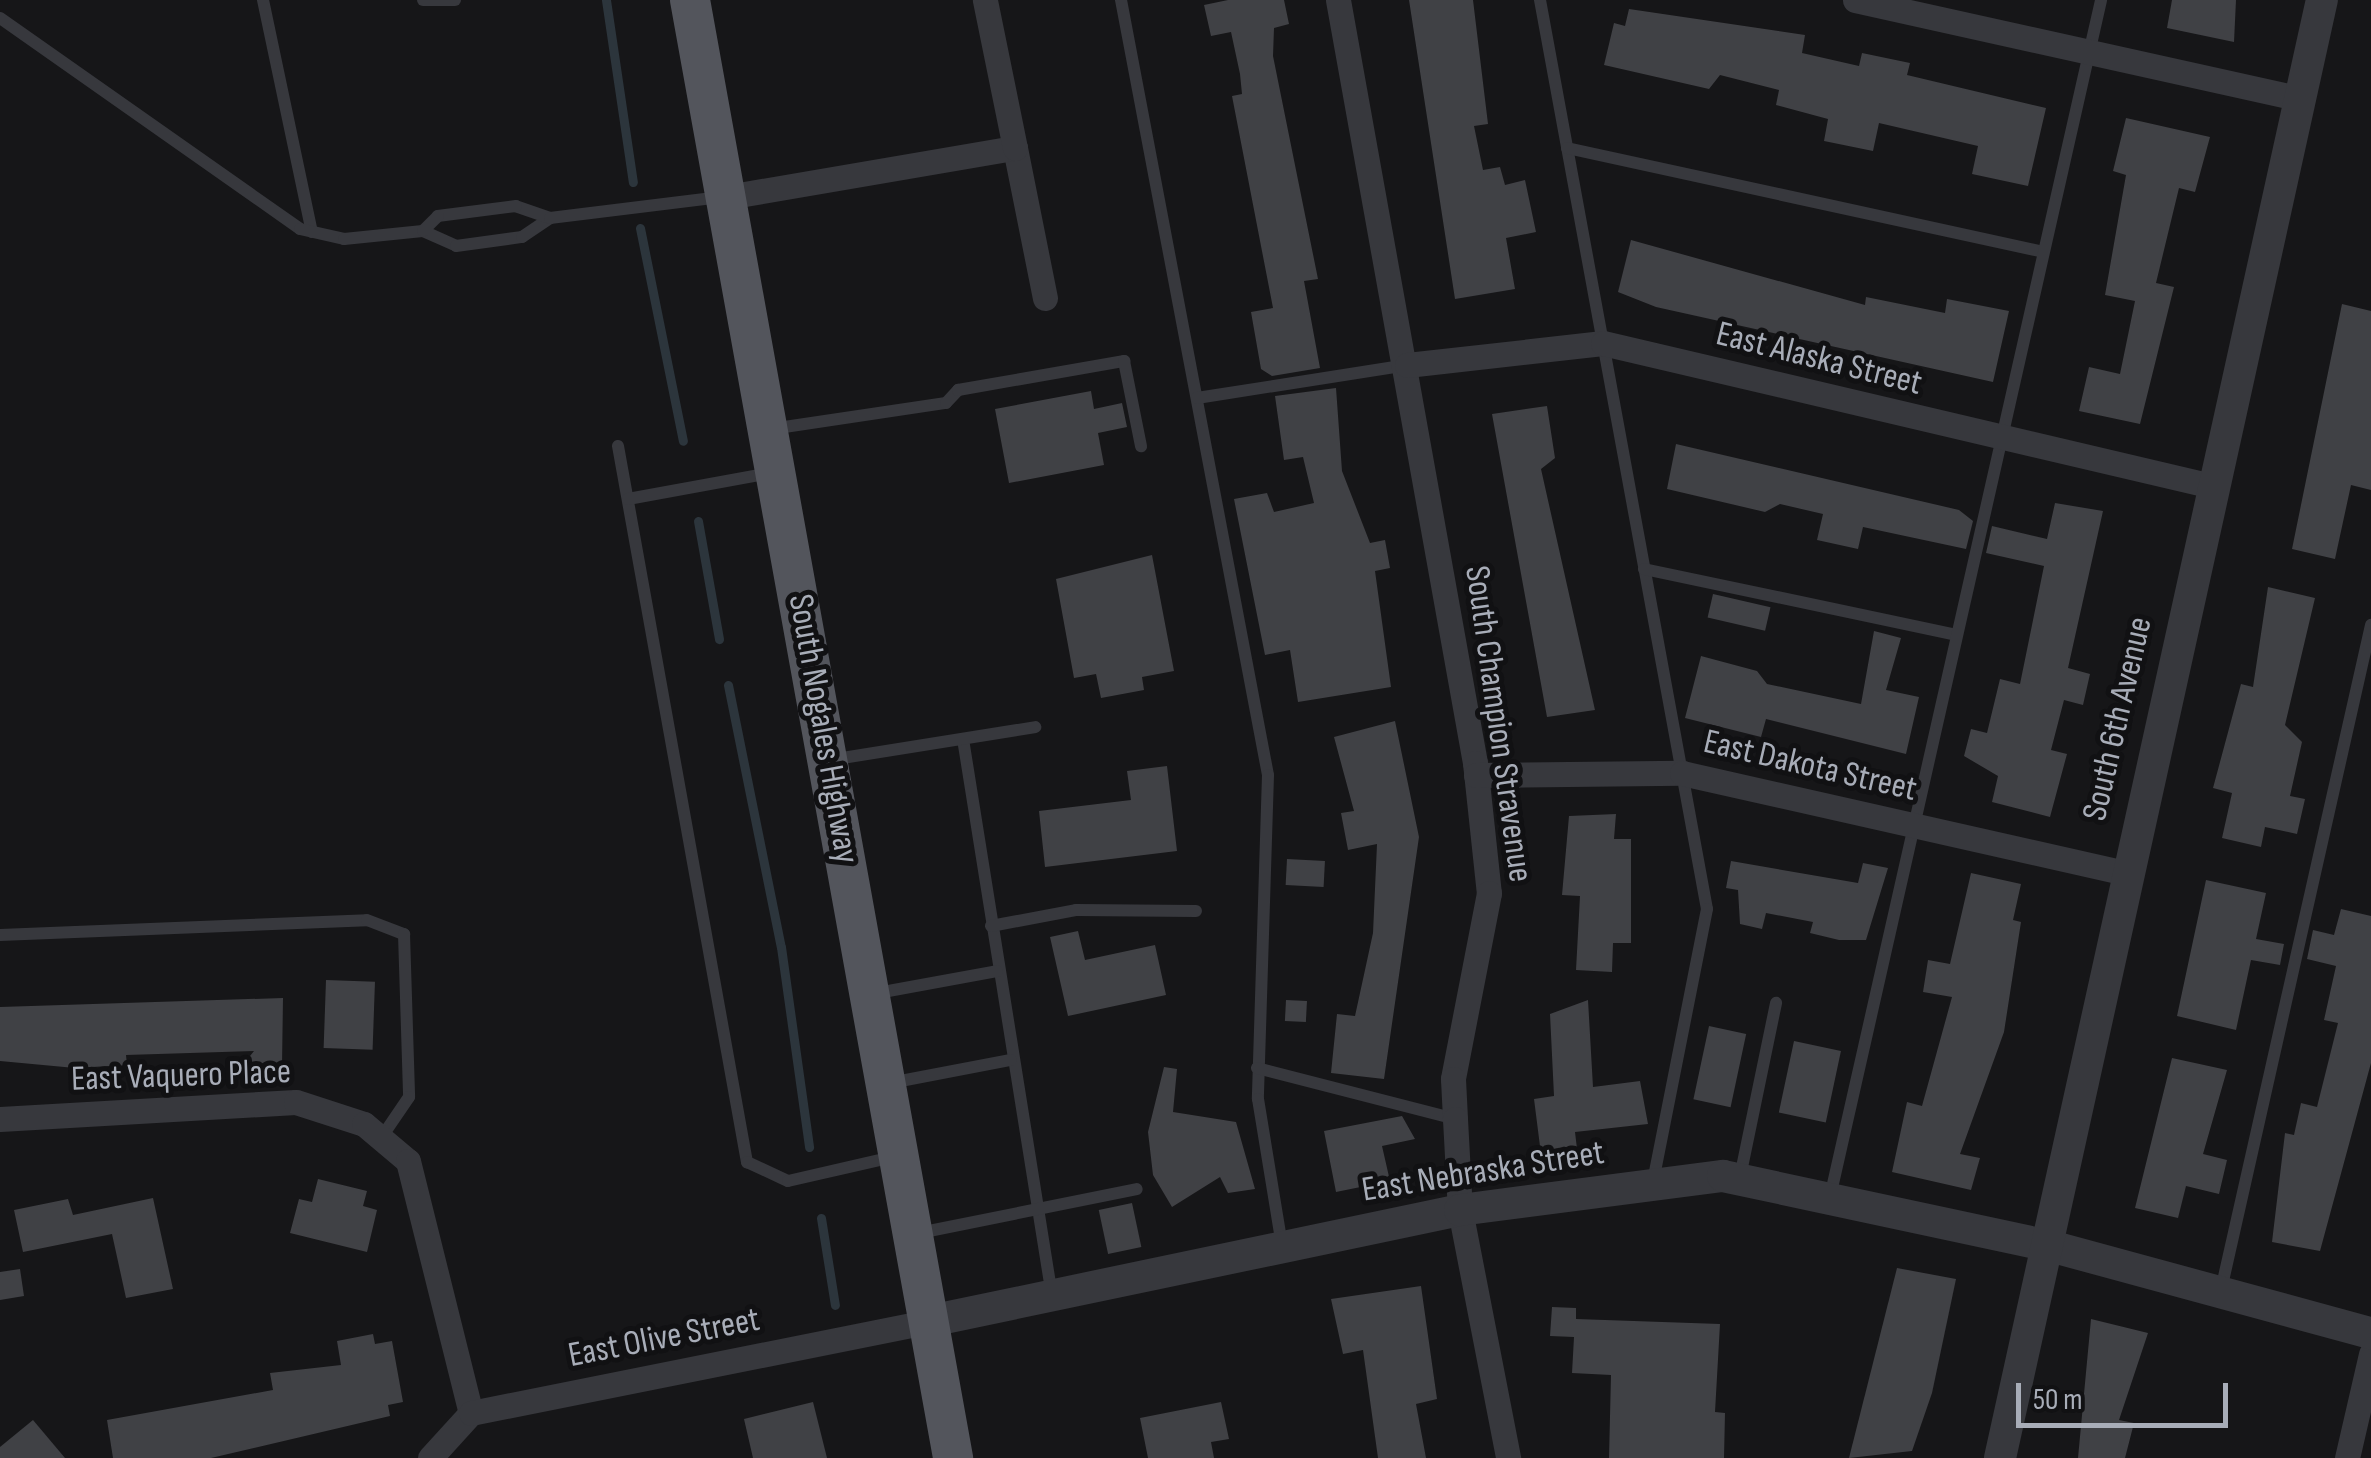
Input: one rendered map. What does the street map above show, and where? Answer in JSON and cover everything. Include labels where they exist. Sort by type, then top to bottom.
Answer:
[{"type":"main road","name":"South Nogales Highway","points":[[690,0],[953,1458]]},
{"type":"street","points":[[985,0],[1045,298]]},
{"type":"street","name":"South Champion Stravenue","points":[[1338,0],[1407,365],[1476,776],[1490,894],[1453,1079],[1460,1210],[1508,1458]]},
{"type":"street","points":[[1855,0],[2298,98]]},
{"type":"street","name":"South 6th Avenue","points":[[2000,1458],[2050,1246],[2124,873],[2322,0]]},
{"type":"street","points":[[726,197],[1015,148]]},
{"type":"street","name":"East Alaska Street","points":[[1407,365],[1604,343],[2000,440],[2212,486]]},
{"type":"street","name":"East Dakota Street","points":[[1476,776],[1682,773],[2124,873]]},
{"type":"street","name":"East Vaquero Place","points":[[0,1119],[296,1102],[381,1138],[408,1161],[470,1412]]},
{"type":"street","name":"East Nebraska Street","points":[[930,1322],[1460,1210],[1652,1186],[1740,1180],[2050,1246],[2371,1333]]},
{"type":"street","name":"East Olive Street","points":[[470,1412],[930,1322]]},
{"type":"street","points":[[2348,1458],[2371,1354]]},
{"type":"street","points":[[430,1458],[470,1412]]},
{"type":"lane","points":[[263,0],[312,232]]},
{"type":"lane","points":[[422,0],[455,0]]},
{"type":"lane","points":[[1121,0],[1268,775],[1258,1068],[1283,1248]]},
{"type":"lane","points":[[1540,0],[1708,909],[1652,1186]]},
{"type":"lane","points":[[1830,1197],[2101,0]]},
{"type":"lane","points":[[0,18],[312,232],[344,239],[423,231],[456,246],[522,237],[550,218]]},
{"type":"lane","points":[[1567,148],[2043,252]]},
{"type":"lane","points":[[423,231],[438,216],[516,206],[550,218],[726,197]]},
{"type":"lane","points":[[768,429],[946,403],[958,390],[1124,361],[1141,446]]},
{"type":"lane","points":[[1197,398],[1407,365]]},
{"type":"lane","points":[[618,446],[747,1162],[788,1181],[900,1155]]},
{"type":"lane","points":[[628,499],[776,471]]},
{"type":"lane","points":[[1644,569],[1956,635]]},
{"type":"lane","points":[[2221,1290],[2371,625]]},
{"type":"lane","points":[[828,761],[1035,727]]},
{"type":"lane","points":[[963,738],[1011,1060],[1052,1298]]},
{"type":"lane","points":[[990,926],[1076,910],[1196,911]]},
{"type":"lane","points":[[0,936],[368,920],[404,934],[409,1097],[381,1138]]},
{"type":"lane","points":[[871,994],[998,971]]},
{"type":"lane","points":[[1740,1180],[1776,1003]]},
{"type":"lane","points":[[887,1084],[1011,1060]]},
{"type":"lane","points":[[1258,1068],[1455,1119]]},
{"type":"lane","points":[[914,1234],[1137,1189]]},
{"type":"building","points":[[1228,0],[1284,0],[1289,24],[1274,28],[1273,56],[1318,279],[1304,281],[1320,368],[1272,376],[1261,369],[1251,312],[1273,308],[1232,96],[1242,94],[1240,74],[1231,32],[1211,36],[1204,5]]},
{"type":"building","points":[[1409,0],[1473,0],[1488,124],[1474,126],[1483,170],[1500,167],[1505,185],[1525,180],[1536,232],[1506,238],[1515,289],[1455,299]]},
{"type":"building","points":[[2172,0],[2236,0],[2234,42],[2167,28]]},
{"type":"building","points":[[1629,9],[1805,35],[1802,53],[1859,66],[1862,53],[1910,63],[1907,75],[2046,108],[2028,186],[1972,174],[1978,146],[1879,123],[1873,151],[1824,141],[1828,119],[1776,105],[1779,90],[1720,75],[1709,89],[1604,65],[1614,23],[1625,26]]},
{"type":"building","points":[[2126,118],[2210,137],[2195,192],[2179,188],[2156,283],[2174,287],[2140,424],[2079,411],[2089,367],[2120,374],[2135,301],[2105,295],[2126,175],[2113,171]]},
{"type":"building","points":[[1631,240],[1865,305],[1866,297],[1945,313],[1947,299],[2009,311],[1993,382],[1656,307],[1618,292]]},
{"type":"building","points":[[2342,304],[2371,311],[2371,490],[2351,485],[2335,559],[2292,549]]},
{"type":"building","points":[[1336,388],[1342,471],[1370,543],[1385,540],[1390,568],[1375,571],[1391,687],[1298,702],[1290,650],[1265,655],[1234,499],[1267,493],[1274,512],[1314,503],[1303,457],[1284,460],[1275,396]]},
{"type":"building","points":[[1091,391],[1094,409],[1122,403],[1127,427],[1098,433],[1104,465],[1009,483],[995,409]]},
{"type":"building","points":[[1547,406],[1555,458],[1541,469],[1595,710],[1547,717],[1492,414]]},
{"type":"building","points":[[1676,444],[1959,510],[1973,521],[1966,549],[1863,527],[1858,549],[1817,540],[1823,514],[1780,504],[1765,512],[1667,489]]},
{"type":"building","points":[[2055,503],[2103,511],[2068,668],[2090,674],[2083,705],[2064,700],[2051,750],[2067,754],[2050,817],[1992,802],[1998,776],[1964,756],[1971,729],[1987,733],[2000,679],[2020,684],[2044,566],[1986,553],[1992,526],[2047,539]]},
{"type":"building","points":[[1152,555],[1174,671],[1142,677],[1144,690],[1101,698],[1096,674],[1074,678],[1056,579]]},
{"type":"building","points":[[2268,587],[2315,598],[2285,725],[2302,742],[2290,796],[2305,799],[2297,834],[2265,827],[2261,847],[2222,838],[2232,793],[2213,788],[2241,684],[2253,687]]},
{"type":"building","points":[[1713,594],[1770,607],[1765,631],[1708,617]]},
{"type":"building","points":[[1874,631],[1901,638],[1886,690],[1919,697],[1906,754],[1766,719],[1761,737],[1685,718],[1701,656],[1757,671],[1767,684],[1861,704]]},
{"type":"building","points":[[1395,721],[1419,837],[1384,1079],[1331,1073],[1337,1014],[1355,1016],[1373,933],[1377,844],[1348,850],[1341,813],[1354,811],[1334,737]]},
{"type":"building","points":[[1167,766],[1177,851],[1045,867],[1039,811],[1131,800],[1127,771]]},
{"type":"building","points":[[1616,814],[1614,839],[1631,839],[1631,943],[1613,943],[1612,972],[1576,970],[1580,896],[1562,895],[1569,816]]},
{"type":"building","points":[[1287,859],[1325,861],[1324,887],[1286,885]]},
{"type":"building","points":[[1731,861],[1858,883],[1863,863],[1888,868],[1866,940],[1839,940],[1810,933],[1813,922],[1766,913],[1762,929],[1740,924],[1738,890],[1726,888]]},
{"type":"building","points":[[1971,873],[2021,884],[2013,920],[2021,922],[2004,1032],[1960,1154],[1980,1158],[1971,1190],[1892,1172],[1907,1102],[1922,1106],[1952,997],[1923,992],[1928,960],[1950,964]]},
{"type":"building","points":[[2206,880],[2266,893],[2256,939],[2284,944],[2280,965],[2251,960],[2236,1030],[2177,1016]]},
{"type":"building","points":[[2341,909],[2371,916],[2371,1063],[2320,1251],[2272,1242],[2285,1133],[2294,1135],[2301,1103],[2317,1107],[2338,1023],[2324,1020],[2336,966],[2307,959],[2313,930],[2334,935]]},
{"type":"building","points":[[1078,931],[1085,960],[1155,945],[1166,995],[1068,1016],[1050,937]]},
{"type":"building","points":[[326,980],[375,982],[373,1050],[324,1048]]},
{"type":"building","points":[[283,998],[282,1066],[242,1066],[254,1051],[126,1055],[127,1065],[75,1068],[0,1061],[0,1007]]},
{"type":"building","points":[[1286,1000],[1307,1001],[1306,1022],[1285,1021]]},
{"type":"building","points":[[1588,1000],[1593,1087],[1640,1081],[1648,1124],[1575,1132],[1578,1157],[1542,1162],[1534,1099],[1554,1096],[1550,1014]]},
{"type":"building","points":[[1709,1026],[1746,1034],[1731,1107],[1693,1099]]},
{"type":"building","points":[[1794,1041],[1841,1051],[1826,1122],[1779,1112]]},
{"type":"building","points":[[2172,1058],[2227,1070],[2203,1154],[2227,1160],[2219,1194],[2186,1186],[2178,1218],[2135,1208]]},
{"type":"building","points":[[1164,1067],[1177,1069],[1173,1112],[1236,1122],[1255,1189],[1228,1193],[1220,1177],[1172,1207],[1153,1175],[1148,1132]]},
{"type":"building","points":[[1402,1116],[1415,1139],[1382,1146],[1390,1181],[1336,1192],[1324,1131]]},
{"type":"building","points":[[318,1179],[367,1191],[363,1206],[377,1210],[367,1252],[290,1233],[299,1199],[312,1202]]},
{"type":"building","points":[[153,1198],[173,1289],[126,1298],[112,1234],[23,1252],[14,1210],[68,1199],[73,1215]]},
{"type":"building","points":[[1132,1203],[1141,1247],[1108,1254],[1099,1210]]},
{"type":"building","points":[[1897,1268],[1956,1279],[1932,1393],[1912,1451],[1849,1458]]},
{"type":"building","points":[[20,1269],[24,1296],[0,1300],[0,1272]]},
{"type":"building","points":[[1421,1286],[1437,1399],[1416,1404],[1426,1458],[1378,1458],[1363,1350],[1343,1354],[1331,1299]]},
{"type":"building","points":[[1552,1307],[1576,1308],[1576,1319],[1720,1324],[1715,1412],[1725,1413],[1724,1458],[1609,1458],[1611,1375],[1572,1373],[1574,1337],[1550,1336]]},
{"type":"building","points":[[2091,1319],[2148,1333],[2119,1420],[2134,1423],[2125,1458],[2078,1458]]},
{"type":"building","points":[[373,1334],[375,1344],[392,1341],[403,1402],[388,1405],[390,1416],[211,1458],[113,1458],[107,1420],[273,1390],[270,1373],[341,1365],[337,1341]]},
{"type":"building","points":[[813,1402],[827,1458],[753,1458],[744,1419]]},
{"type":"building","points":[[1221,1402],[1229,1439],[1211,1442],[1214,1458],[1148,1458],[1140,1418]]},
{"type":"building","points":[[33,1420],[65,1458],[0,1458],[0,1447]]},
{"type":"waterway","points":[[606,0],[633,182]]},
{"type":"waterway","points":[[640,228],[683,441]]},
{"type":"waterway","points":[[698,521],[719,639]]},
{"type":"waterway","points":[[728,685],[781,947],[809,1147]]},
{"type":"waterway","points":[[821,1218],[835,1305]]}]
